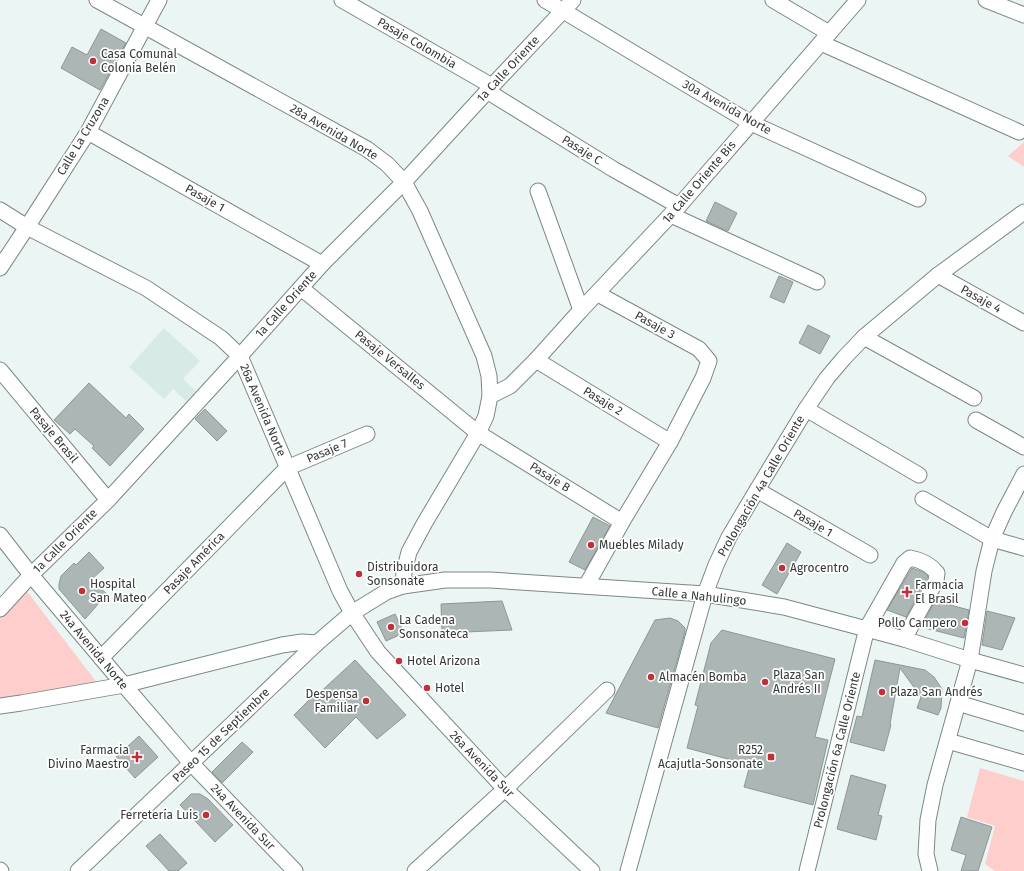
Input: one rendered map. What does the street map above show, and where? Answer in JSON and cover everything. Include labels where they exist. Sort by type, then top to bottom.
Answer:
[{"type":"street","name":"28a Avenida Norte","points":[[97,0],[367,149],[387,164],[404,182],[420,211],[484,356],[489,376],[490,396],[486,416],[478,433],[409,552],[404,572],[403,586]]},
{"type":"street","name":"Calle La Cruzona","points":[[0,268],[88,132],[159,0]]},
{"type":"street","name":"Pasaje Colombia","points":[[342,0],[489,88]]},
{"type":"street","name":"30a Avenida Norte","points":[[545,0],[568,5],[751,123],[918,199]]},
{"type":"street","points":[[773,0],[825,38],[1019,132]]},
{"type":"street","name":"1a Calle Oriente Bis","points":[[490,396],[510,386],[536,360],[581,310],[598,294],[675,210],[858,0]]},
{"type":"street","points":[[986,0],[1024,15]]},
{"type":"street","name":"1a Calle Oriente","points":[[0,609],[31,575],[108,500],[322,264],[404,182],[489,88],[568,5]]},
{"type":"street","name":"Pasaje C","points":[[489,88],[675,210],[817,282]]},
{"type":"street","name":"Pasaje 1","points":[[88,132],[322,264]]},
{"type":"street","points":[[538,191],[581,310]]},
{"type":"street","name":"26a Avenida Norte","points":[[0,210],[27,227],[146,288],[221,338],[240,356],[340,591],[352,613],[378,652]]},
{"type":"street","name":"Prolongación 4a Calle Oriente","points":[[628,871],[704,594],[729,538],[757,490],[806,409],[827,378],[864,337],[938,275],[1023,215]]},
{"type":"street","name":"Pasaje 4","points":[[938,275],[1024,323]]},
{"type":"street","name":"Pasaje Versalles","points":[[301,288],[478,433]]},
{"type":"street","name":"Pasaje 3","points":[[598,294],[699,349],[709,361],[704,378],[670,442]]},
{"type":"street","points":[[864,337],[974,398]]},
{"type":"street","name":"Pasaje 2","points":[[536,360],[670,442]]},
{"type":"street","name":"Pasaje Brasil","points":[[0,370],[108,500]]},
{"type":"street","points":[[806,409],[919,475]]},
{"type":"street","points":[[976,420],[1024,447]]},
{"type":"street","name":"Pasaje B","points":[[478,433],[622,522]]},
{"type":"street","name":"Pasaje 7","points":[[287,468],[368,434]]},
{"type":"street","points":[[586,586],[670,442]]},
{"type":"street","name":"Pasaje América","points":[[102,658],[287,468]]},
{"type":"street","points":[[930,871],[926,854],[928,820],[935,785],[970,660],[984,571],[992,539],[1024,474]]},
{"type":"street","name":"Pasaje 1","points":[[757,490],[870,555]]},
{"type":"street","points":[[923,499],[992,539],[1024,548]]},
{"type":"street","name":"24a Avenida Norte","points":[[0,535],[31,575],[192,763]]},
{"type":"street","name":"Prolongación 6a Calle Oriente","points":[[807,871],[867,628],[904,563],[910,558],[918,559],[932,567],[938,573],[936,581],[904,639]]},
{"type":"street","name":"Calle a Nahulingo","points":[[369,602],[386,592],[403,586],[445,580],[490,580],[704,594],[784,607],[867,628],[970,660],[1024,674]]},
{"type":"street","name":"Paseo 15 de Septiembre","points":[[78,871],[318,643],[352,613],[369,602]]},
{"type":"street","points":[[0,706],[124,685],[282,645],[302,642],[318,643]]},
{"type":"street","name":"26a Avenida Sur","points":[[378,652],[504,789],[592,871]]},
{"type":"street","points":[[415,871],[504,789],[607,690]]},
{"type":"street","points":[[958,703],[1024,723]]},
{"type":"street","points":[[948,741],[1024,763]]},
{"type":"street","name":"24a Avenida Sur","points":[[192,763],[295,871]]},
{"type":"shaded area","points":[[1024,142],[1024,167],[1008,156]]},
{"type":"shaded area","points":[[164,328],[200,361],[183,379],[196,391],[186,401],[173,389],[164,399],[129,367]]},
{"type":"shaded area","points":[[26,590],[98,684],[0,699],[0,617]]},
{"type":"shaded area","points":[[980,768],[1024,781],[1024,871],[995,871],[985,864],[995,826],[967,817]]},
{"type":"building","name":"Casa Comunal Colonia Belén","points":[[101,29],[126,43],[100,90],[61,68],[72,47],[87,55]]},
{"type":"building","points":[[715,202],[737,213],[728,231],[706,221]]},
{"type":"building","points":[[779,276],[793,282],[784,303],[770,297]]},
{"type":"building","points":[[808,325],[830,336],[820,354],[799,343]]},
{"type":"building","points":[[89,383],[126,418],[129,414],[144,429],[110,466],[92,448],[94,446],[75,429],[70,434],[54,420]]},
{"type":"building","points":[[205,409],[227,431],[217,441],[195,419]]},
{"type":"building","name":"Muebles Milady","points":[[593,517],[610,526],[585,570],[569,562]]},
{"type":"building","name":"Agrocentro","points":[[787,543],[801,552],[777,594],[762,585]]},
{"type":"building","name":"Hospital San Mateo","points":[[89,552],[104,568],[91,580],[107,594],[85,619],[59,589],[59,584],[61,576],[74,563],[76,565]]},
{"type":"building","name":"Farmacia El Brasil","points":[[912,568],[923,572],[928,576],[906,617],[887,610]]},
{"type":"building","points":[[502,601],[512,630],[442,633],[441,604]]},
{"type":"building","points":[[935,601],[969,610],[964,638],[921,627]]},
{"type":"building","points":[[987,611],[1015,618],[1002,650],[982,645]]},
{"type":"building","name":"La Cadena Sonsonateca","points":[[395,614],[404,633],[386,641],[377,622]]},
{"type":"building","name":"Almacén Bomba","points":[[670,618],[678,621],[685,628],[685,632],[658,728],[606,713],[655,620]]},
{"type":"building","points":[[722,630],[835,659],[815,737],[828,740],[813,805],[744,787],[750,765],[687,748],[698,706],[695,705],[711,643]]},
{"type":"building","points":[[355,660],[406,715],[377,739],[356,717],[325,748],[294,715],[314,695],[315,697]]},
{"type":"building","points":[[875,660],[925,670],[934,677],[942,689],[941,708],[938,715],[917,708],[921,697],[900,668],[891,725],[884,751],[850,742],[857,716],[862,717]]},
{"type":"building","name":"Farmacia Divino Maestro","points":[[139,736],[158,757],[135,778],[116,757]]},
{"type":"building","points":[[242,742],[253,752],[222,783],[212,772]]},
{"type":"building","points":[[851,775],[886,785],[878,815],[882,816],[876,840],[837,829]]},
{"type":"building","name":"Ferretería Luis","points":[[191,794],[200,794],[208,799],[233,825],[215,842],[180,805]]},
{"type":"building","points":[[961,817],[992,827],[978,871],[961,871],[966,855],[951,850]]},
{"type":"building","points":[[160,834],[187,863],[178,871],[169,871],[146,846]]},
{"type":"place","name":"Casa Comunal Colonia Belén","points":[[93,61]]},
{"type":"place","name":"Muebles Milady","points":[[591,545]]},
{"type":"place","name":"Agrocentro","points":[[782,568]]},
{"type":"place","name":"Distribuidora Sonsonate","points":[[359,574]]},
{"type":"place","name":"Hospital San Mateo","points":[[82,591]]},
{"type":"place","name":"Farmacia El Brasil","points":[[907,592]]},
{"type":"place","name":"Pollo Campero","points":[[965,623]]},
{"type":"place","name":"La Cadena Sonsonateca","points":[[391,627]]},
{"type":"place","name":"Hotel Arizona","points":[[399,661]]},
{"type":"place","name":"Almacén Bomba","points":[[651,677]]},
{"type":"place","name":"Plaza San Andrés II","points":[[765,682]]},
{"type":"place","name":"Hotel","points":[[427,688]]},
{"type":"place","name":"Plaza San Andrés","points":[[882,692]]},
{"type":"place","name":"Despensa Familiar","points":[[366,701]]},
{"type":"place","name":"Farmacia Divino Maestro","points":[[137,757]]},
{"type":"place","name":"R252 Acajutla-Sonsonate","points":[[771,757]]},
{"type":"place","name":"Ferretería Luis","points":[[206,815]]}]
